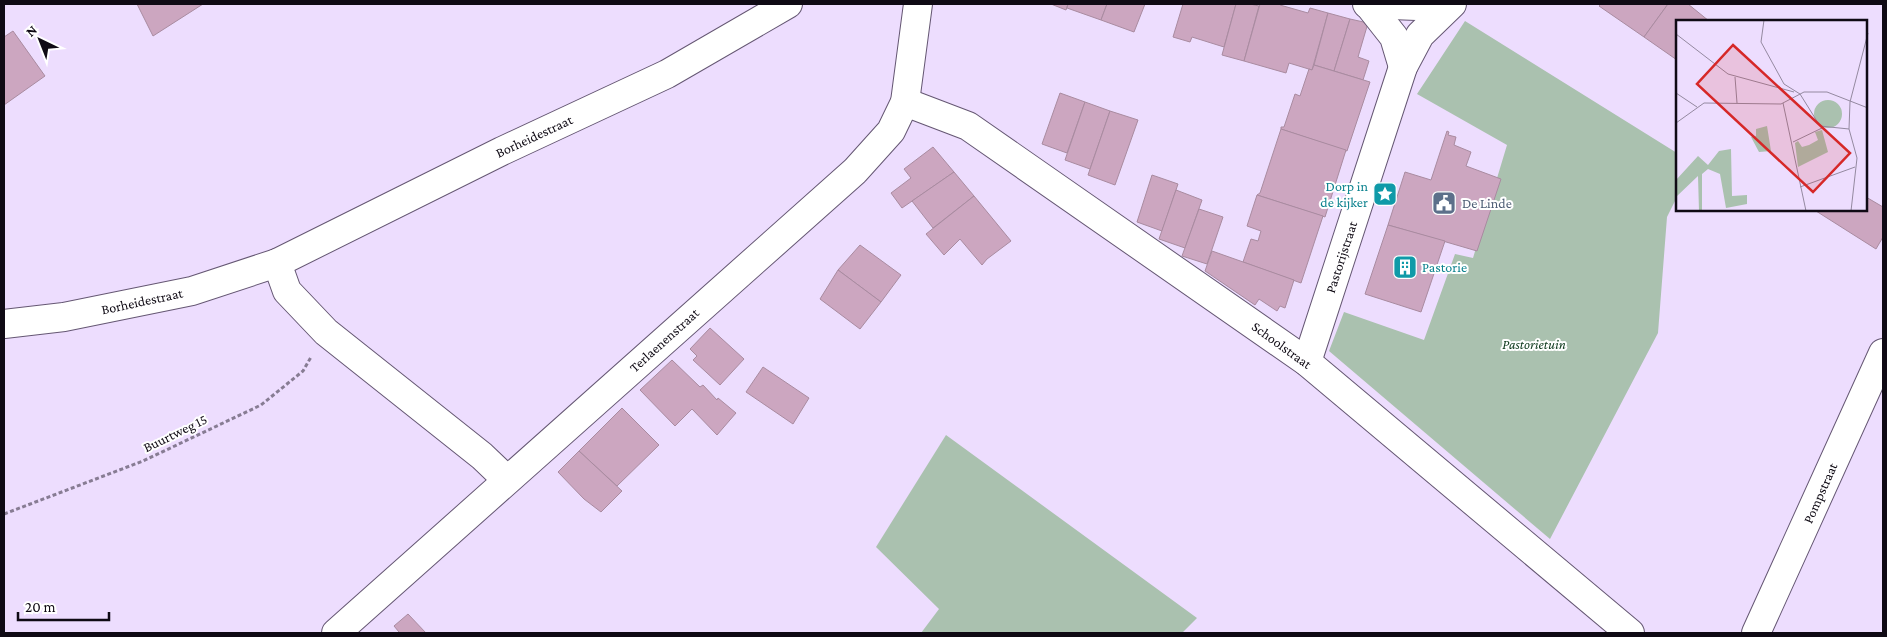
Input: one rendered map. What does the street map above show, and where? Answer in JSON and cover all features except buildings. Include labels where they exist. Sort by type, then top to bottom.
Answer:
[{"type":"street","name":"Borheidestraat","points":[[4,324],[64,317],[192,291],[277,263],[502,151],[667,74],[788,4]]},
{"type":"street","name":"Terlaenenstraat","points":[[336,633],[855,170],[891,131],[905,102],[918,4]]},
{"type":"street","points":[[1368,4],[1417,6],[1431,4]]},
{"type":"street","points":[[1368,4],[1394,37],[1403,67]]},
{"type":"street","name":"Pastorijstraat","points":[[1307,362],[1403,67],[1420,35],[1452,4]]},
{"type":"street","name":"Schoolstraat","points":[[905,102],[968,126],[1307,362],[1630,633]]},
{"type":"street","points":[[277,263],[287,291],[326,332],[482,456],[507,480]]},
{"type":"street","name":"Pompstraat","points":[[1756,633],[1883,353]]},
{"type":"path","name":"Buurtweg 15","points":[[4,514],[143,461],[261,405],[303,371],[326,332]]},
{"type":"green space","name":"Pastorietuin","points":[[1465,21],[1676,152],[1676,199],[1667,217],[1658,333],[1550,539],[1329,351],[1344,312],[1424,340],[1455,254],[1473,258],[1507,145],[1417,94]]},
{"type":"green space","points":[[946,435],[1197,618],[1182,633],[921,633],[939,609],[876,547]]},
{"type":"place","name":"Dorp in de kijker","points":[[1385,194]]},
{"type":"place","name":"De Linde","points":[[1444,203]]},
{"type":"place","name":"Pastorie","points":[[1405,267]]}]
